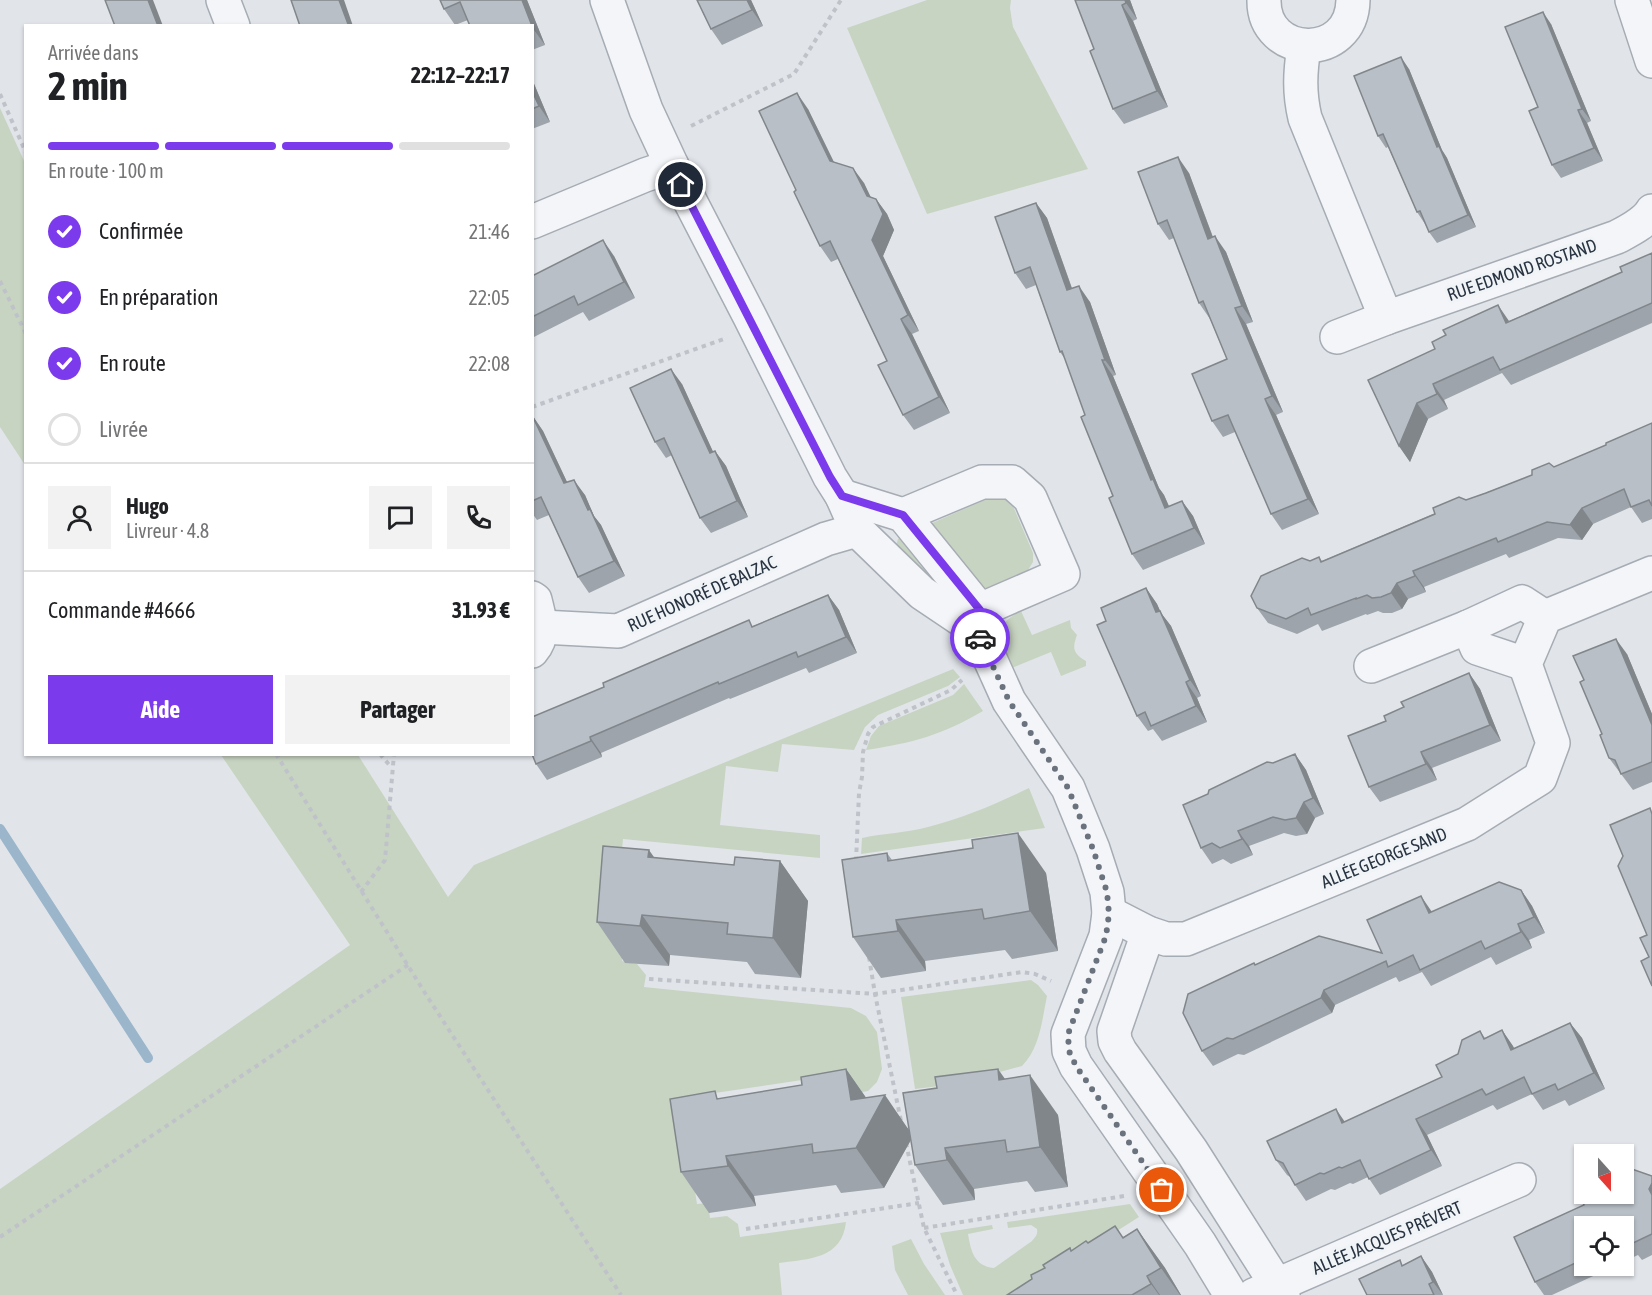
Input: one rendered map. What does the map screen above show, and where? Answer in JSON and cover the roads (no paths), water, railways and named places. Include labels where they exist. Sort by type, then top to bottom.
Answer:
[{"type":"street","points":[[223,0],[232,24]]},
{"type":"street","points":[[607,0],[646,110],[666,154],[830,477],[842,496],[857,530],[922,593],[981,632]]},
{"type":"street","points":[[1264,0],[1264,9],[1269,23],[1276,33],[1288,42],[1304,46],[1319,45],[1330,41],[1342,32],[1353,11],[1353,0]]},
{"type":"street","points":[[1632,0],[1652,62]]},
{"type":"street","points":[[1304,46],[1300,98],[1305,118],[1386,318]]},
{"type":"street","points":[[534,221],[645,175],[666,154]]},
{"type":"street","name":"RUE EDMOND ROSTAND","points":[[1337,337],[1617,237],[1633,229],[1652,211]]},
{"type":"street","points":[[903,515],[982,482],[1012,482],[1030,498],[1063,574],[981,632]]},
{"type":"street","points":[[842,496],[903,515],[981,632],[1009,701],[1068,788],[1101,871],[1107,892],[1109,914],[1106,936],[1068,1034],[1069,1051],[1081,1074],[1200,1244],[1231,1295]]},
{"type":"street","name":"RUE HONORÉ DE BALZAC","points":[[536,625],[618,631],[826,539],[857,530]]},
{"type":"street","points":[[1468,627],[1477,648],[1525,664],[1545,616],[1652,573]]},
{"type":"street","points":[[1371,666],[1468,627],[1522,602],[1545,616]]},
{"type":"street","name":"ALLÉE GEORGE SAND","points":[[1109,914],[1166,939],[1186,939],[1467,824],[1540,778],[1553,743],[1525,664]]},
{"type":"street","points":[[1148,933],[1114,1031],[1115,1041],[1191,1150],[1272,1292]]},
{"type":"street","name":"ALLÉE JACQUES PRÉVERT","points":[[1272,1292],[1519,1180]]},
{"type":"waterway","points":[[0,829],[148,1058]]}]
